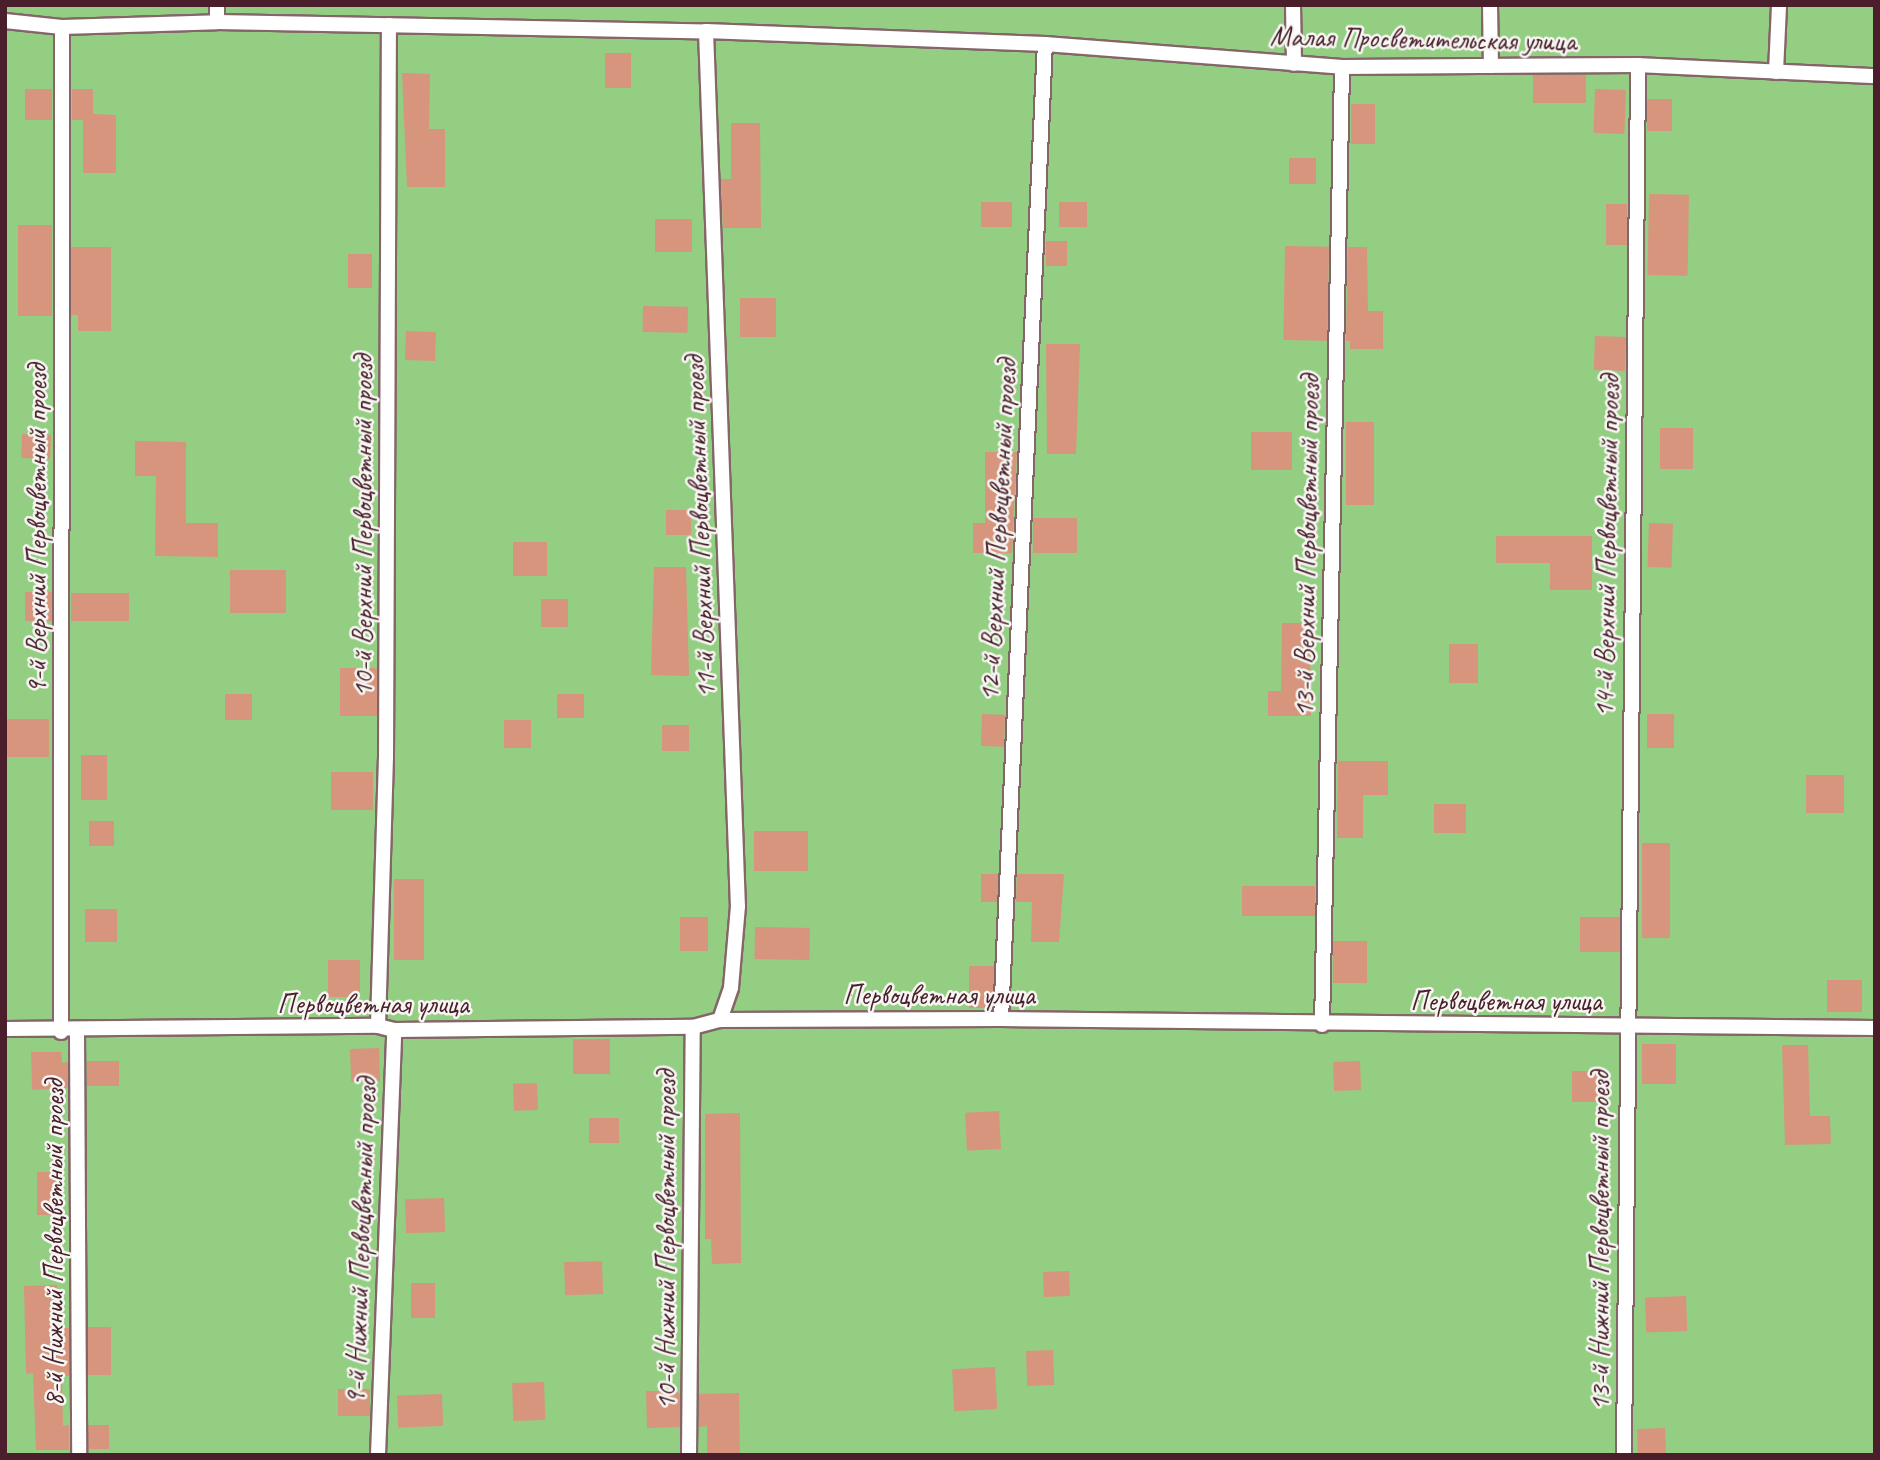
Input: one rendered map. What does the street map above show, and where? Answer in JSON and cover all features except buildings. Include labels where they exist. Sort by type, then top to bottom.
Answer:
[{"type":"lane","points":[[216,22],[217,5]]},
{"type":"lane","points":[[1293,5],[1294,64]]},
{"type":"lane","points":[[1490,5],[1491,66]]},
{"type":"lane","points":[[1776,72],[1779,5]]},
{"type":"lane","name":"Малая Просветительская улица","points":[[5,21],[62,27],[216,22],[706,31],[1045,44],[1342,67],[1638,65],[1875,76]]},
{"type":"lane","name":"10-й Верхний Первоцветный проезд","points":[[378,1026],[386,717],[389,25]]},
{"type":"lane","name":"9-й Верхний Первоцветный проезд","points":[[62,27],[69,1032]]},
{"type":"lane","name":"11-й Верхний Первоцветный проезд","points":[[706,31],[738,906],[731,988],[720,1020]]},
{"type":"lane","name":"12-й Верхний Первоцветный проезд","points":[[1001,1019],[1045,44]]},
{"type":"lane","name":"14-й Верхний Первоцветный проезд","points":[[1625,1026],[1638,65]]},
{"type":"lane","name":"13-й Верхний Первоцветный проезд","points":[[1322,1025],[1342,67]]},
{"type":"lane","name":"Первоцветная улица","points":[[5,1029],[69,1032],[378,1026],[394,1030],[693,1027],[720,1020],[1001,1019],[1322,1025],[1875,1028]]},
{"type":"lane","name":"13-й Нижний Первоцветный проезд","points":[[1624,1455],[1625,1026]]},
{"type":"lane","name":"10-й Нижний Первоцветный проезд","points":[[689,1455],[693,1027]]},
{"type":"lane","name":"9-й Нижний Первоцветный проезд","points":[[378,1455],[394,1030]]},
{"type":"lane","name":"8-й Нижний Первоцветный проезд","points":[[69,1032],[79,1455]]},
{"type":"green space","points":[[5,5],[1875,5],[1875,1455],[5,1455]]}]
